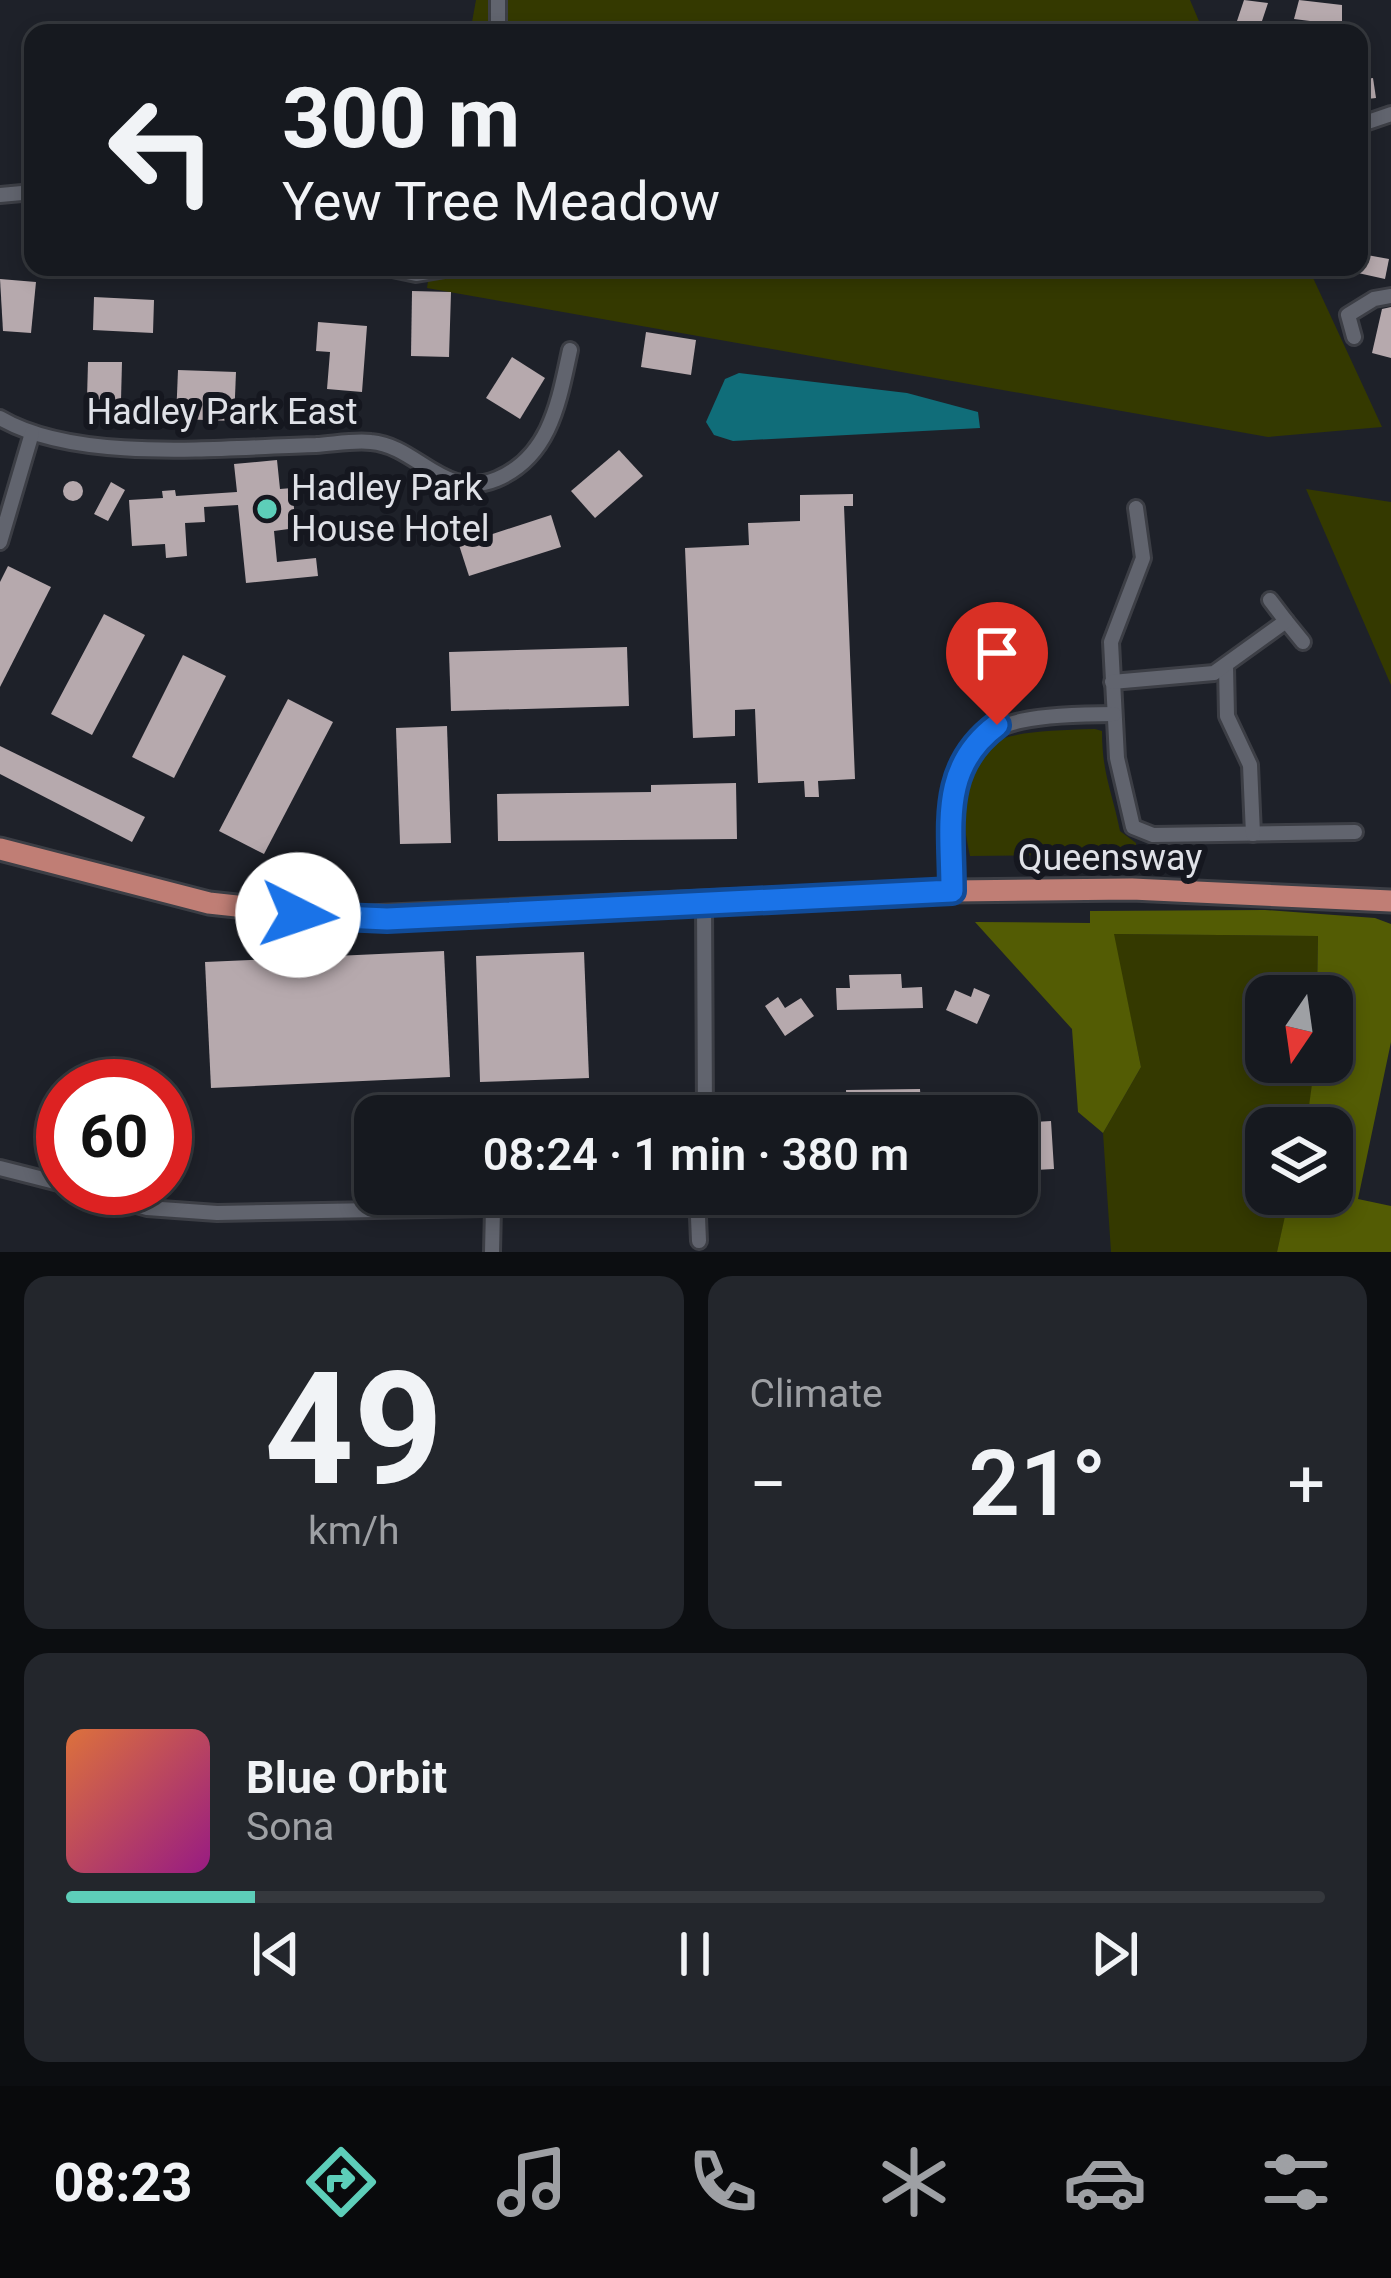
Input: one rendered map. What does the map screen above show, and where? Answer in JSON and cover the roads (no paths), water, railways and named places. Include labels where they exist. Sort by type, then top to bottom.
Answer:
[{"type":"main road","name":"Queensway","points":[[0,834],[43,861]]},
{"type":"main road","name":"Queensway","points":[[0,849],[209,902],[345,918],[952,891],[1132,889],[1391,901]]},
{"type":"street","points":[[1354,337],[1348,315],[1374,299],[1391,296]]},
{"type":"street","name":"Hadley Park East","points":[[0,418],[32,434],[94,443],[367,442],[388,447],[446,480],[482,483],[508,473],[539,447],[557,411],[570,350]]},
{"type":"street","points":[[0,542],[32,434]]},
{"type":"street","points":[[1136,508],[1143,558],[1136,589],[1112,633],[1119,770],[1133,827],[1153,836],[1355,832]]},
{"type":"street","points":[[1270,600],[1303,642]]},
{"type":"street","points":[[1112,682],[1195,676],[1226,666],[1286,621]]},
{"type":"street","points":[[1226,666],[1227,716],[1250,765],[1253,834]]},
{"type":"street","points":[[952,891],[952,803],[968,748],[997,725],[1018,719],[1114,714]]},
{"type":"street","points":[[704,900],[706,1095]]},
{"type":"street","points":[[0,1168],[36,1177]]},
{"type":"street","points":[[192,1211],[354,1211]]},
{"type":"street","points":[[492,1252],[493,1215]]},
{"type":"street","points":[[698,1215],[699,1241]]},
{"type":"water","points":[[739,373],[907,393],[978,412],[980,428],[733,441],[714,435],[706,422],[725,379]]},
{"type":"place","name":"Hadley Park House Hotel","points":[[267,509]]}]
